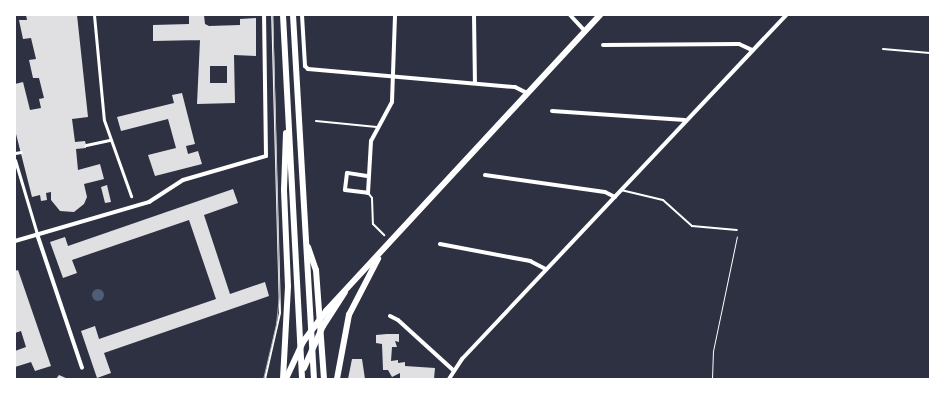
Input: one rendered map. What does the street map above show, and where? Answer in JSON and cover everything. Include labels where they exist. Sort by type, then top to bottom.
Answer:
[{"type":"highway","points":[[283,15],[301,379]]},
{"type":"highway","points":[[293,15],[314,379]]},
{"type":"highway","points":[[285,379],[288,286],[284,146],[288,124]]},
{"type":"highway","points":[[306,244],[316,270],[324,379]]},
{"type":"highway","points":[[301,379],[316,340],[345,292]]},
{"type":"main road","points":[[345,292],[600,15]]},
{"type":"main road","points":[[337,379],[349,315],[386,246]]},
{"type":"main road","points":[[285,379],[309,332],[340,298]]},
{"type":"street","points":[[94,15],[104,120],[131,196]]},
{"type":"street","points":[[15,241],[149,202],[183,180],[266,156],[264,15]]},
{"type":"street","points":[[302,15],[305,66],[308,69],[475,83],[516,88],[527,93]]},
{"type":"street","points":[[367,176],[347,173],[345,190],[368,193],[367,176],[371,141],[377,127],[391,107],[395,77],[395,15]]},
{"type":"street","points":[[474,15],[475,83]]},
{"type":"street","points":[[570,15],[585,31]]},
{"type":"street","points":[[449,379],[453,370],[546,269],[786,15]]},
{"type":"street","points":[[603,45],[739,44],[752,50]]},
{"type":"street","points":[[552,111],[685,120]]},
{"type":"street","points":[[86,145],[110,140]]},
{"type":"street","points":[[15,153],[21,152]]},
{"type":"street","points":[[15,160],[37,234],[82,368]]},
{"type":"street","points":[[486,175],[605,192],[614,197]]},
{"type":"street","points":[[440,244],[530,261],[546,269]]},
{"type":"street","points":[[390,316],[398,320],[453,370]]},
{"type":"lane","points":[[265,379],[280,314],[272,15]]},
{"type":"lane","points":[[883,49],[930,53]]},
{"type":"lane","points":[[316,120],[377,127]]},
{"type":"lane","points":[[621,190],[663,200],[692,226],[737,230]]},
{"type":"lane","points":[[368,193],[372,198],[373,224],[384,235]]},
{"type":"path","points":[[712,379],[713,351],[736,252],[737,230]]},
{"type":"water","points":[[96,289],[100,289],[104,295],[100,301],[96,301],[92,297],[92,293]]},
{"type":"building","points":[[26,15],[77,15],[88,117],[72,119],[75,142],[85,141],[86,145],[86,148],[76,149],[78,170],[100,164],[104,179],[84,184],[87,197],[84,204],[74,212],[60,211],[51,200],[51,192],[46,193],[47,200],[41,201],[40,195],[32,197],[15,130],[15,84],[23,82],[30,110],[41,108],[39,99],[44,98],[39,78],[33,78],[29,60],[36,59],[31,38],[23,39],[19,20],[27,20]]},
{"type":"building","points":[[189,15],[204,15],[205,24],[209,26],[240,25],[240,19],[256,18],[256,56],[234,55],[235,103],[197,104],[200,40],[153,41],[153,25],[189,24]],"holes":[[[210,66],[227,66],[227,83],[210,83]]]},
{"type":"building","points":[[182,93],[195,144],[186,146],[188,154],[198,151],[202,164],[155,176],[148,155],[176,148],[168,119],[121,131],[117,117],[174,103],[172,95]]},
{"type":"building","points":[[107,185],[111,202],[105,203],[101,187]]},
{"type":"building","points":[[233,189],[238,203],[204,215],[230,294],[265,282],[269,296],[104,353],[111,373],[97,378],[81,331],[95,326],[99,339],[216,299],[189,220],[72,260],[77,273],[63,278],[50,242],[65,237],[68,246]]},
{"type":"building","points":[[18,270],[51,366],[35,371],[31,362],[15,367],[15,351],[26,347],[21,331],[15,333],[15,271]]},
{"type":"building","points":[[399,334],[399,342],[395,341],[397,347],[392,347],[391,361],[405,362],[405,366],[435,368],[434,379],[400,379],[400,373],[392,377],[388,370],[383,370],[382,344],[376,343],[376,335]]},
{"type":"building","points":[[352,359],[362,359],[365,379],[348,379]]},
{"type":"building","points":[[59,375],[68,379],[56,379]]},
{"type":"tram line","points":[[263,379],[276,324],[279,293],[272,15]]}]
